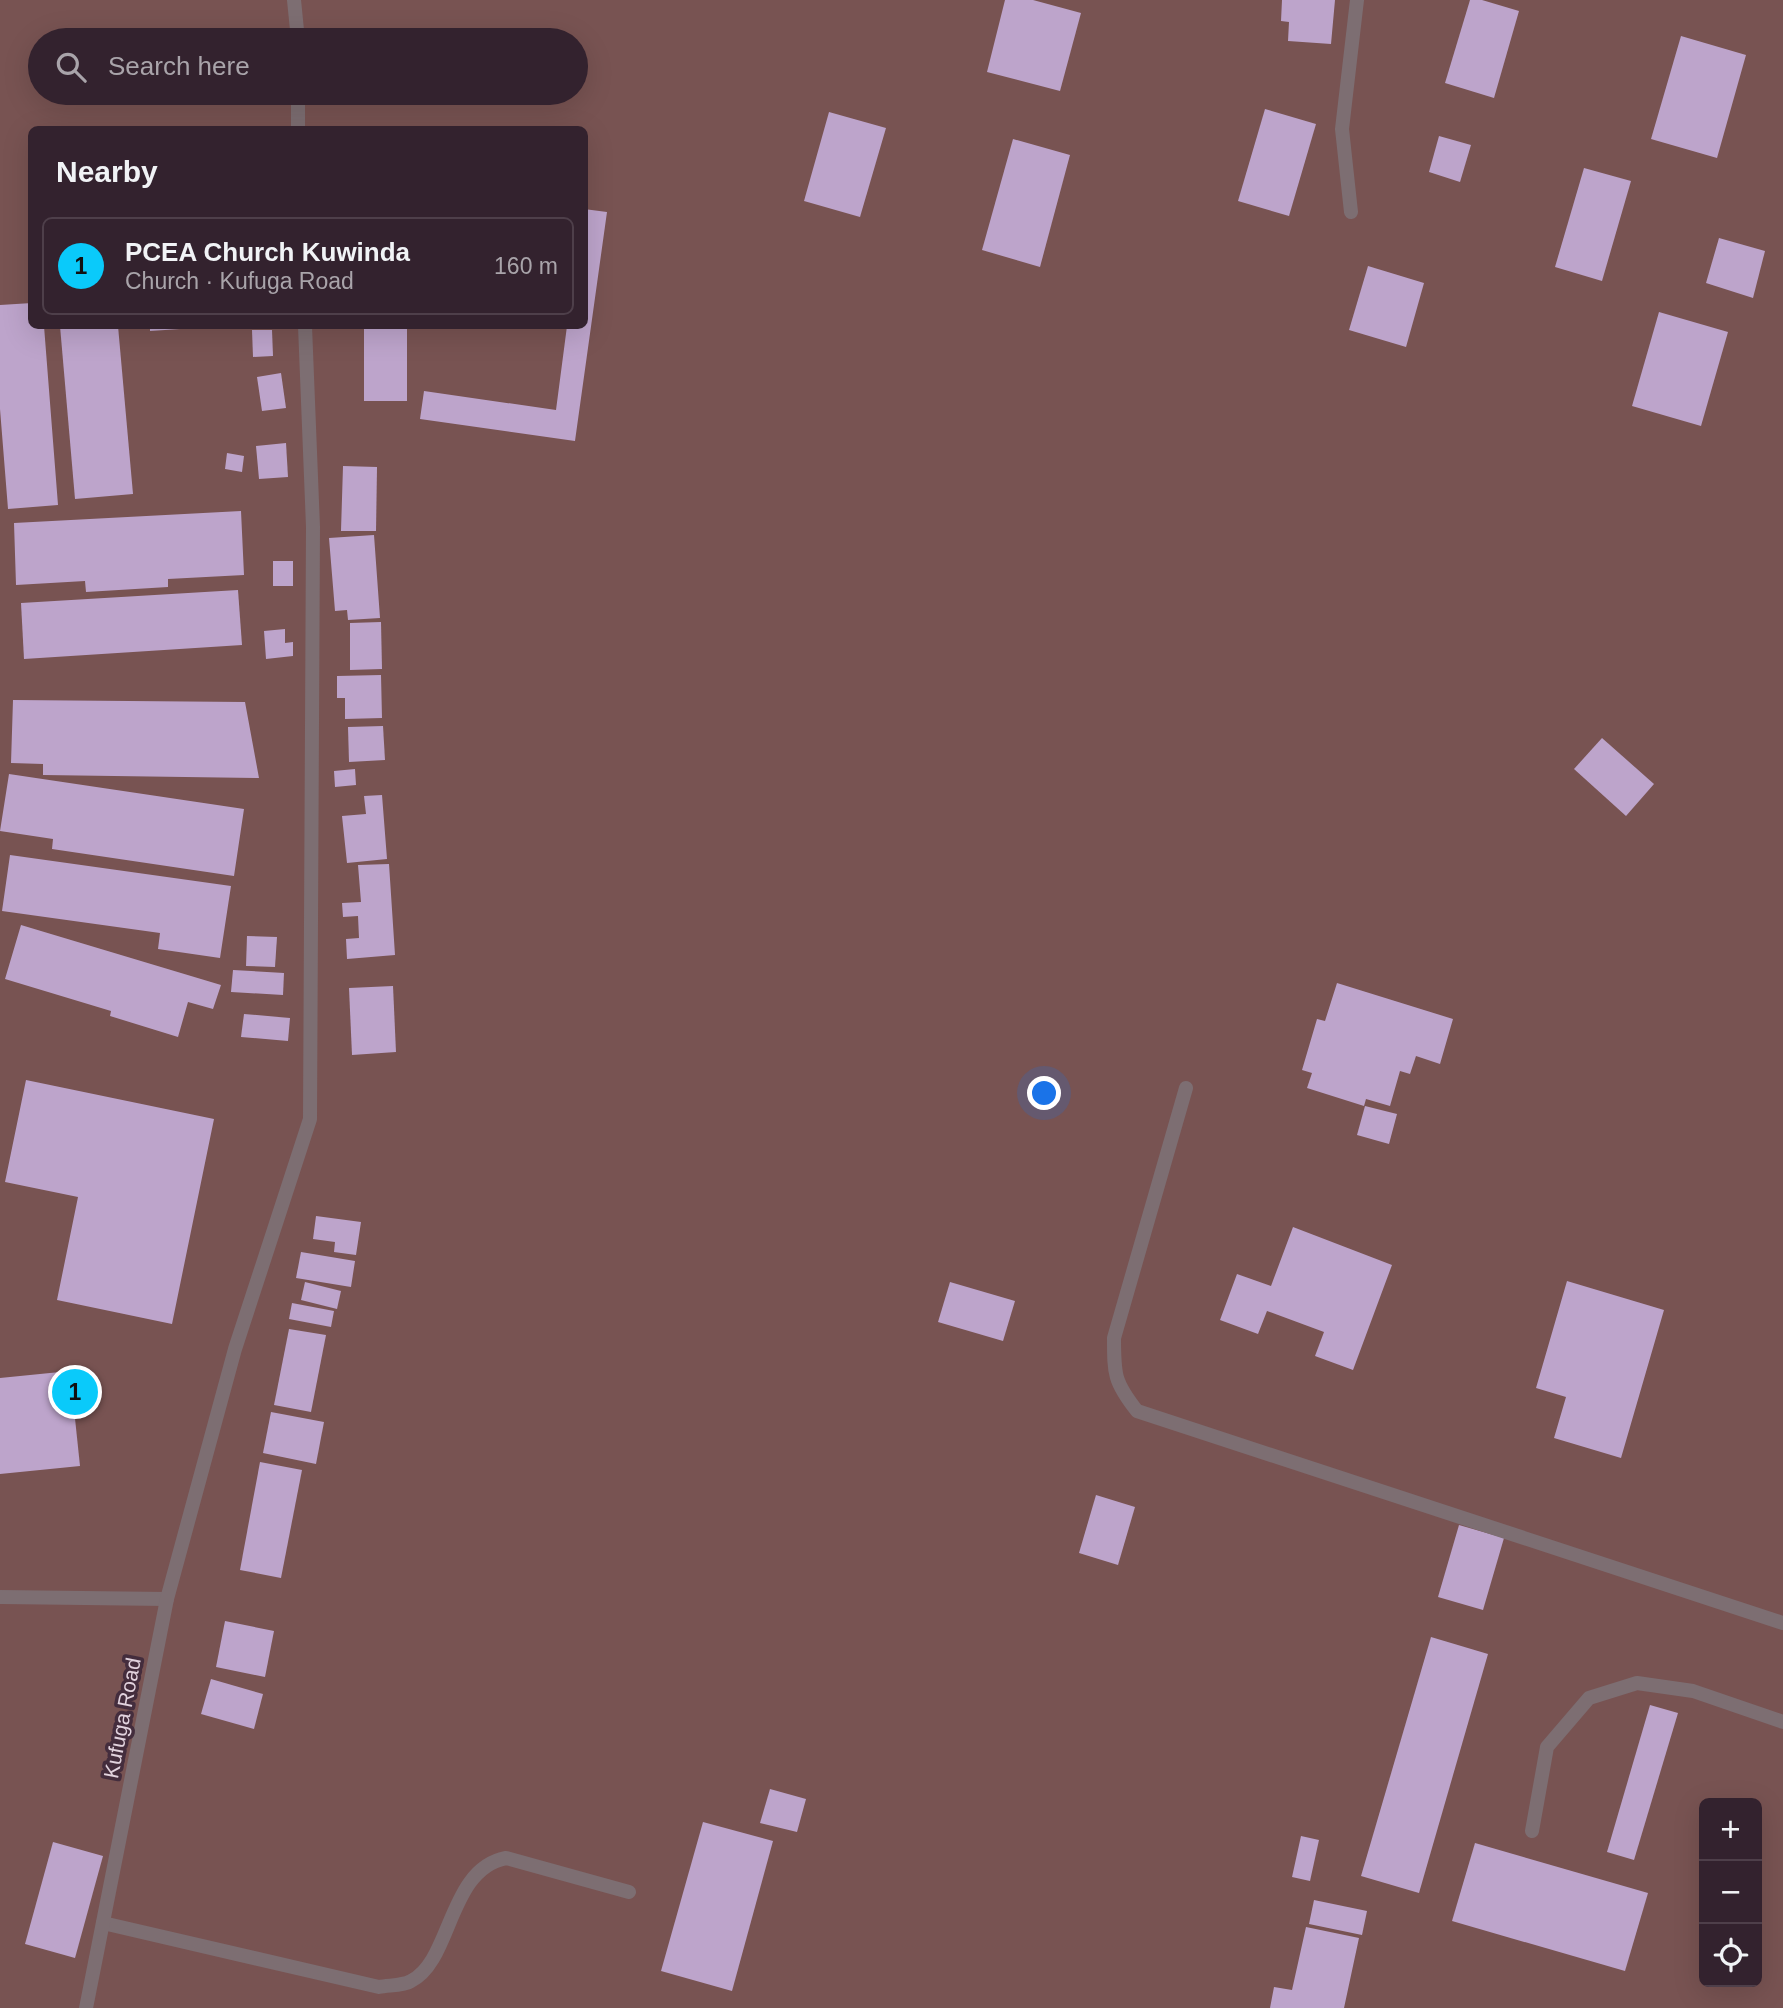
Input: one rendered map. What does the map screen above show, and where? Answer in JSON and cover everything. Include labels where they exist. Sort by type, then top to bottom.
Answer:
[{"type":"street","points":[[294,0],[297,28]]},
{"type":"street","points":[[1352,212],[1342,128],[1357,0]]},
{"type":"street","points":[[298,105],[298,126]]},
{"type":"street","name":"Kufuga Road","points":[[86,2008],[167,1599],[236,1349],[310,1119],[313,527],[305,329]]},
{"type":"street","points":[[1186,1088],[1114,1338],[1114,1373],[1122,1392],[1138,1411],[1783,1623]]},
{"type":"street","points":[[0,1597],[167,1599]]},
{"type":"street","points":[[1532,1830],[1547,1747],[1589,1698],[1637,1683],[1693,1691],[1783,1722]]},
{"type":"street","points":[[103,1923],[379,1987],[411,1982],[428,1967],[454,1911],[478,1872],[492,1861],[506,1858],[629,1892]]},
{"type":"shaded area","points":[[0,0],[1783,0],[1783,2008],[0,2008]]},
{"type":"building","points":[[1005,0],[1033,0],[1081,13],[1060,91],[987,72]]},
{"type":"building","points":[[1282,0],[1335,0],[1331,44],[1288,41],[1289,22],[1281,21]]},
{"type":"building","points":[[1470,0],[1482,0],[1519,11],[1494,98],[1445,83]]},
{"type":"building","points":[[1681,36],[1746,55],[1717,158],[1651,139]]},
{"type":"building","points":[[1265,109],[1316,124],[1289,216],[1238,201]]},
{"type":"building","points":[[829,112],[886,128],[860,217],[804,201]]},
{"type":"building","points":[[1439,136],[1471,145],[1460,182],[1429,172]]},
{"type":"building","points":[[1013,139],[1070,155],[1040,267],[982,250]]},
{"type":"building","points":[[1584,168],[1631,181],[1602,281],[1555,267]]},
{"type":"building","points":[[588,210],[607,212],[575,441],[420,419],[424,391],[556,410],[567,329],[588,329]]},
{"type":"building","points":[[1719,238],[1765,251],[1753,298],[1706,283]]},
{"type":"building","points":[[1368,266],[1424,283],[1406,347],[1349,330]]},
{"type":"building","points":[[28,303],[28,329],[44,329],[58,505],[8,509],[0,409],[0,305]]},
{"type":"building","points":[[1659,312],[1728,332],[1701,426],[1632,406]]},
{"type":"building","points":[[60,329],[118,329],[133,494],[75,499]]},
{"type":"building","points":[[364,329],[407,329],[407,401],[364,401]]},
{"type":"building","points":[[252,330],[272,330],[273,356],[253,357]]},
{"type":"building","points":[[281,373],[286,408],[262,411],[257,377]]},
{"type":"building","points":[[286,443],[288,477],[259,479],[256,446]]},
{"type":"building","points":[[227,453],[244,456],[242,472],[225,469]]},
{"type":"building","points":[[343,466],[377,467],[376,531],[341,531]]},
{"type":"building","points":[[241,511],[244,575],[168,579],[168,587],[86,592],[85,581],[16,585],[14,523]]},
{"type":"building","points":[[374,535],[380,618],[348,620],[347,610],[335,611],[329,538]]},
{"type":"building","points":[[273,561],[293,561],[293,586],[273,586]]},
{"type":"building","points":[[238,590],[242,645],[24,659],[21,603]]},
{"type":"building","points":[[381,622],[382,669],[350,670],[350,623]]},
{"type":"building","points":[[285,629],[285,643],[293,642],[293,656],[266,659],[264,631]]},
{"type":"building","points":[[381,675],[382,718],[345,719],[345,698],[337,698],[337,676]]},
{"type":"building","points":[[13,700],[245,702],[259,778],[43,775],[43,764],[11,763]]},
{"type":"building","points":[[383,726],[385,760],[349,762],[348,727]]},
{"type":"building","points":[[1602,738],[1654,784],[1626,816],[1574,769]]},
{"type":"building","points":[[355,769],[356,785],[335,787],[334,771]]},
{"type":"building","points":[[9,774],[244,809],[234,876],[52,849],[53,839],[0,831]]},
{"type":"building","points":[[382,795],[387,859],[347,863],[342,816],[366,814],[364,796]]},
{"type":"building","points":[[10,855],[231,886],[220,958],[158,949],[160,933],[2,911]]},
{"type":"building","points":[[389,864],[395,955],[347,959],[346,939],[359,938],[358,916],[343,917],[342,903],[361,902],[358,865]]},
{"type":"building","points":[[21,925],[221,985],[213,1009],[188,1002],[178,1037],[110,1016],[111,1011],[5,979]]},
{"type":"building","points":[[247,936],[277,937],[275,967],[246,966]]},
{"type":"building","points":[[233,970],[284,973],[283,995],[231,992]]},
{"type":"building","points":[[1337,983],[1453,1019],[1440,1064],[1416,1056],[1410,1074],[1400,1071],[1390,1106],[1366,1099],[1364,1106],[1307,1088],[1312,1073],[1302,1070],[1317,1019],[1325,1021]]},
{"type":"building","points":[[393,986],[396,1052],[352,1055],[349,988]]},
{"type":"building","points":[[244,1014],[290,1018],[288,1041],[241,1037]]},
{"type":"building","points":[[26,1080],[214,1119],[172,1324],[57,1300],[78,1197],[5,1182]]},
{"type":"building","points":[[1365,1106],[1397,1114],[1389,1144],[1357,1135]]},
{"type":"building","points":[[316,1216],[361,1222],[356,1255],[334,1252],[335,1242],[313,1239]]},
{"type":"building","points":[[1293,1227],[1392,1265],[1353,1370],[1315,1356],[1324,1332],[1267,1311],[1258,1334],[1220,1320],[1237,1274],[1271,1286]]},
{"type":"building","points":[[301,1252],[355,1261],[351,1287],[296,1278]]},
{"type":"building","points":[[1567,1281],[1664,1310],[1621,1458],[1554,1438],[1566,1397],[1536,1388]]},
{"type":"building","points":[[305,1282],[341,1291],[337,1309],[301,1300]]},
{"type":"building","points":[[950,1282],[1015,1301],[1003,1341],[938,1322]]},
{"type":"building","points":[[292,1303],[334,1311],[331,1327],[289,1319]]},
{"type":"building","points":[[289,1329],[326,1335],[311,1412],[274,1405]]},
{"type":"building","points":[[70,1371],[80,1466],[0,1474],[0,1378]]},
{"type":"building","points":[[271,1412],[324,1422],[316,1464],[263,1453]]},
{"type":"building","points":[[260,1462],[302,1470],[281,1578],[240,1570]]},
{"type":"building","points":[[1096,1495],[1135,1507],[1118,1565],[1079,1553]]},
{"type":"building","points":[[1459,1525],[1504,1538],[1483,1610],[1438,1597]]},
{"type":"building","points":[[225,1621],[274,1631],[265,1677],[216,1667]]},
{"type":"building","points":[[1431,1637],[1488,1654],[1419,1893],[1361,1876]]},
{"type":"building","points":[[211,1679],[263,1694],[254,1729],[201,1714]]},
{"type":"building","points":[[1650,1705],[1678,1713],[1634,1860],[1607,1852]]},
{"type":"building","points":[[770,1789],[806,1799],[797,1832],[760,1823]]},
{"type":"building","points":[[703,1822],[773,1841],[732,1991],[661,1971]]},
{"type":"building","points":[[1301,1836],[1319,1840],[1310,1881],[1292,1877]]},
{"type":"building","points":[[53,1842],[103,1856],[75,1958],[25,1944]]},
{"type":"building","points":[[1475,1843],[1648,1893],[1625,1971],[1452,1921]]},
{"type":"building","points":[[1314,1900],[1367,1911],[1362,1935],[1309,1924]]},
{"type":"building","points":[[1306,1927],[1359,1938],[1344,2008],[1270,2008],[1274,1987],[1292,1990]]},
{"type":"place","name":"PCEA Church Kuwinda","points":[[75,1392]]}]
